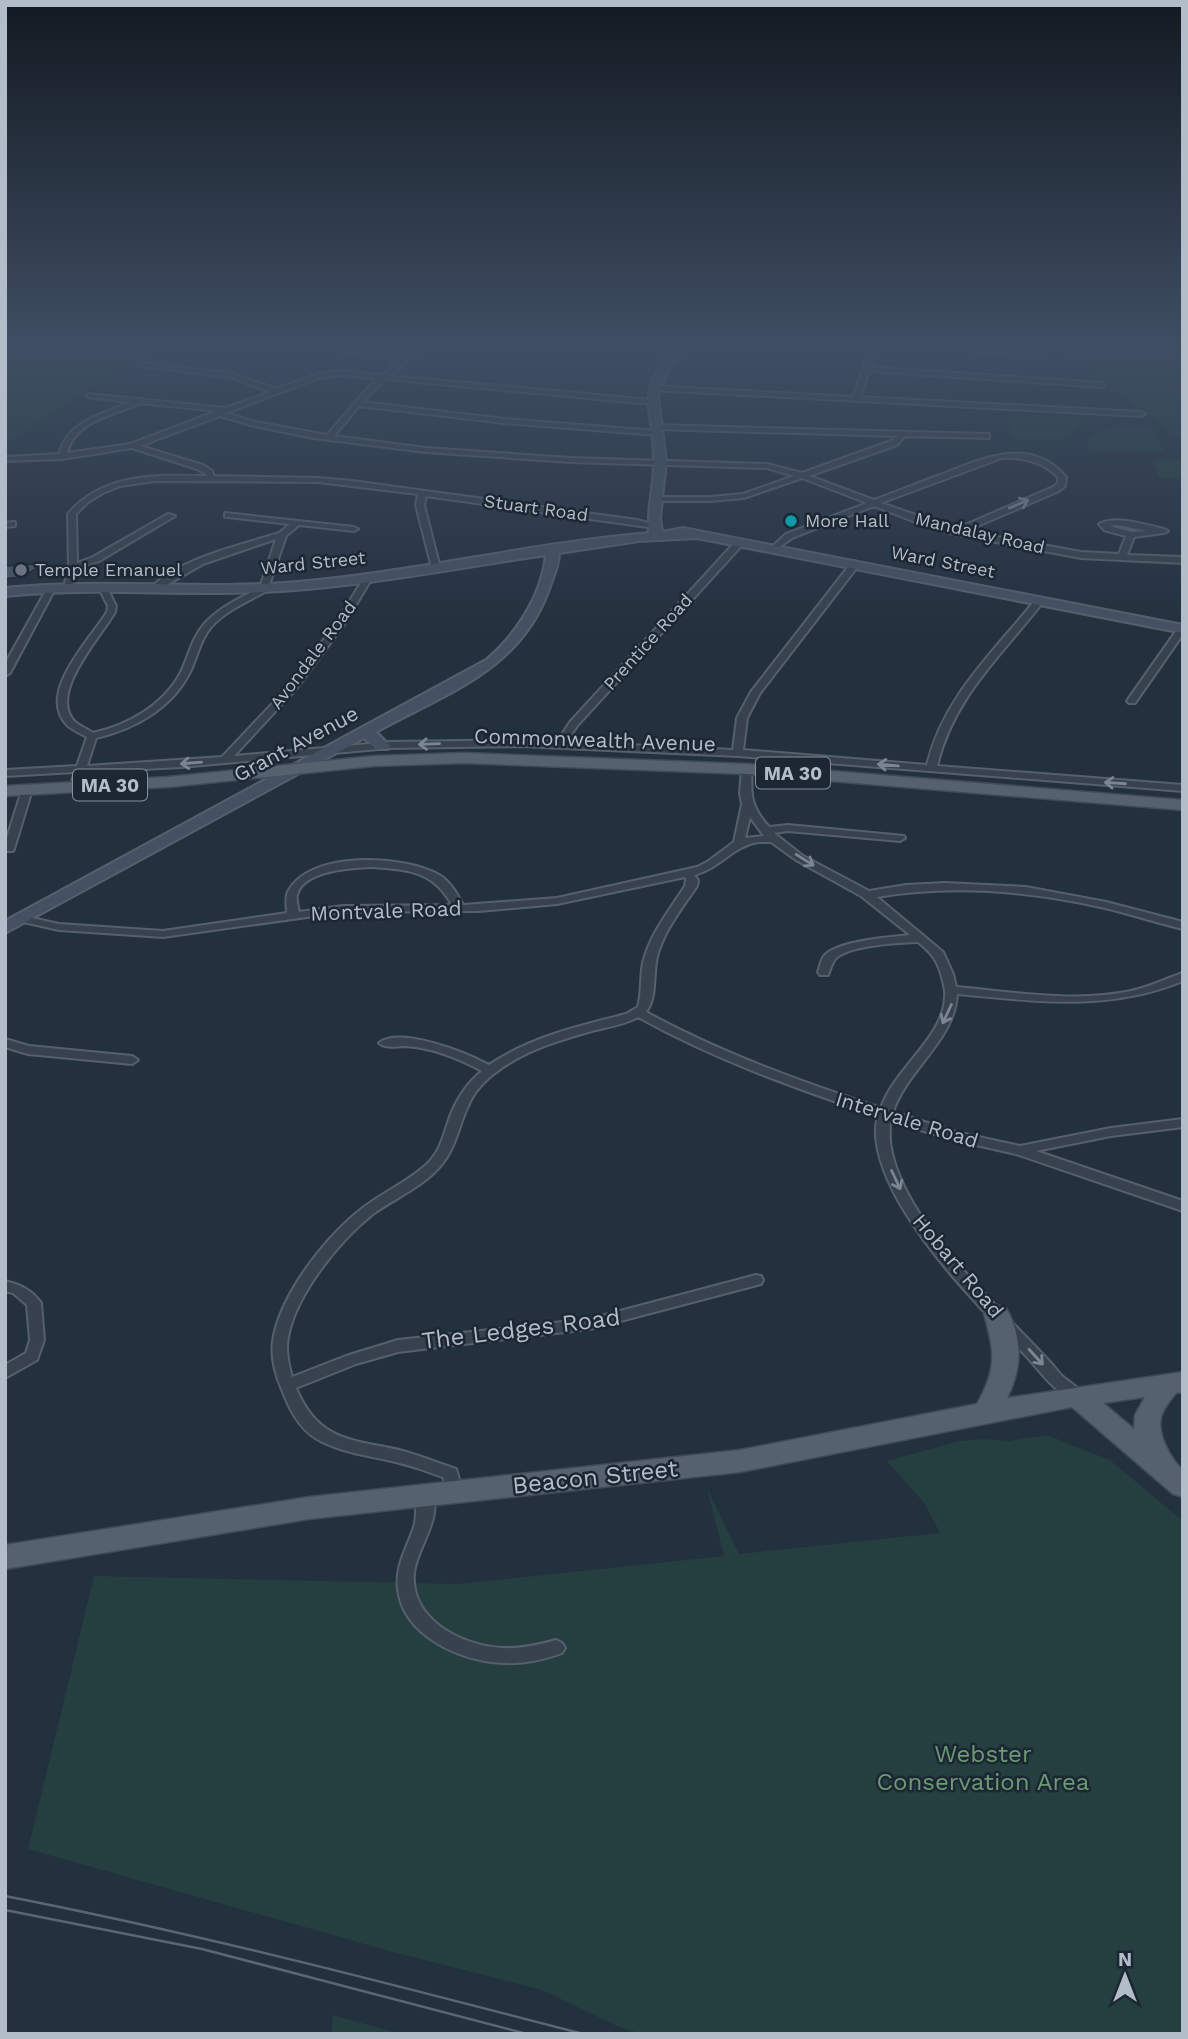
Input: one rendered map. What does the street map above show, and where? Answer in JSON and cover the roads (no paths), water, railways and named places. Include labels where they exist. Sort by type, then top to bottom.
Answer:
[{"type":"main road","name":"Commonwealth Avenue","points":[[5,791],[27,790],[77,779],[228,768],[299,769],[395,760],[464,758],[747,769],[1183,806]]},
{"type":"main road","points":[[228,768],[247,783],[252,793]]},
{"type":"main road","points":[[986,1412],[1008,1365],[997,1314]]},
{"type":"main road","points":[[1173,1478],[1145,1423],[1149,1410],[1175,1383]]},
{"type":"main road","name":"Beacon Street","points":[[5,1557],[289,1511],[750,1459],[986,1412],[1175,1383]]},
{"type":"main road","points":[[1077,1397],[1173,1478]]},
{"type":"street","points":[[62,457],[66,440]]},
{"type":"street","points":[[5,459],[62,457],[132,446],[148,440]]},
{"type":"street","points":[[349,440],[498,456],[660,463]]},
{"type":"street","points":[[655,531],[660,463],[658,440]]},
{"type":"street","points":[[658,499],[737,498],[770,489],[897,440]]},
{"type":"street","name":"Stuart Road","points":[[132,446],[200,467],[209,472],[211,478],[318,480],[423,492],[637,522],[655,531]]},
{"type":"street","points":[[775,548],[789,536],[989,458],[1019,456],[1055,469],[1062,477],[1062,484],[957,532]]},
{"type":"street","name":"Mandalay Road","points":[[660,463],[768,466],[801,475],[957,532],[1081,555],[1183,561]]},
{"type":"street","points":[[68,587],[73,567],[72,514],[87,498],[101,491],[142,480],[211,478]]},
{"type":"street","points":[[423,492],[420,505],[436,568]]},
{"type":"street","points":[[228,515],[354,529]]},
{"type":"street","points":[[73,567],[96,559],[171,516]]},
{"type":"street","points":[[153,589],[205,558],[282,535],[297,523]]},
{"type":"street","points":[[1117,523],[1164,531],[1162,533],[1131,535],[1107,528],[1103,524],[1117,523]]},
{"type":"street","name":"Ward Street","points":[[5,592],[52,587],[264,589],[436,568],[655,531],[775,548],[1182,629]]},
{"type":"street","points":[[92,736],[118,728],[160,704],[180,683],[204,629],[235,603],[264,589],[282,535]]},
{"type":"street","points":[[1122,558],[1131,535]]},
{"type":"street","name":"Prentice Road","points":[[560,744],[573,724],[740,542]]},
{"type":"street","name":"Grant Avenue","points":[[5,929],[491,663],[519,640],[535,611],[552,562],[552,550]]},
{"type":"street","points":[[738,753],[742,718],[756,692],[855,564]]},
{"type":"street","name":"Avondale Road","points":[[228,768],[341,623],[368,578]]},
{"type":"street","points":[[5,673],[52,587]]},
{"type":"street","points":[[92,736],[68,720],[61,709],[59,698],[62,686],[111,612],[111,603],[103,588]]},
{"type":"street","points":[[931,768],[936,745],[959,701],[1039,601]]},
{"type":"street","points":[[1132,701],[1182,629]]},
{"type":"street","points":[[366,732],[382,746]]},
{"type":"street","points":[[77,779],[92,736]]},
{"type":"street","name":"Commonwealth Avenue","points":[[228,768],[333,750],[382,746],[560,744],[738,753],[1183,788]]},
{"type":"street","points":[[747,769],[747,805],[739,841],[770,835],[788,828],[900,838]]},
{"type":"street","name":"Commonwealth Avenue","points":[[5,773],[77,779]]},
{"type":"street","points":[[9,849],[27,790]]},
{"type":"street","points":[[747,805],[770,835],[867,895],[939,955],[952,990],[1046,998],[1099,998],[1142,993],[1183,977]]},
{"type":"street","name":"Montvale Road","points":[[23,919],[59,927],[163,934],[293,914],[374,908],[459,908],[556,901],[688,873],[714,864],[739,841]]},
{"type":"street","points":[[293,914],[289,895],[303,880],[322,870],[368,863],[393,864],[427,872],[443,883],[459,908]]},
{"type":"street","points":[[455,1492],[450,1474],[416,1461],[322,1435],[302,1413],[288,1385],[280,1354],[282,1333],[302,1290],[325,1256],[356,1222],[438,1161],[462,1102],[478,1080],[490,1070],[530,1048],[639,1013],[645,1003],[648,968],[657,936],[668,916],[691,886],[692,880],[688,873]]},
{"type":"street","points":[[867,895],[919,887],[1026,892],[1120,908],[1183,926]]},
{"type":"street","points":[[824,972],[826,960],[846,949],[896,939],[921,939]]},
{"type":"street","name":"Hobart Road","points":[[952,990],[952,1003],[946,1019],[895,1087],[883,1114],[884,1148],[889,1167],[909,1207],[934,1245],[1057,1380],[1077,1397]]},
{"type":"street","name":"Intervale Road","points":[[639,1013],[667,1029],[773,1076],[883,1114],[967,1139],[1019,1150],[1183,1206]]},
{"type":"street","points":[[385,1043],[410,1041],[427,1044],[490,1070]]},
{"type":"street","points":[[5,1043],[21,1049],[132,1060]]},
{"type":"street","points":[[1019,1150],[1111,1132],[1183,1123]]},
{"type":"street","name":"The Ledges Road","points":[[288,1385],[351,1360],[398,1346],[590,1324],[756,1280]]},
{"type":"street","points":[[5,1286],[18,1289],[34,1303],[37,1340],[32,1356],[5,1372]]},
{"type":"street","points":[[425,1495],[424,1528],[408,1563],[406,1583],[410,1603],[423,1622],[452,1643],[495,1655],[524,1654],[556,1648]]},
{"type":"tram line","points":[[5,1896],[223,1943],[583,2034]]},
{"type":"tram line","points":[[5,1910],[202,1949],[527,2034]]},
{"type":"place","name":"More Hall","points":[[791,521]]},
{"type":"place","name":"Temple Emanuel","points":[[21,570]]},
{"type":"park label","name":"Webster Conservation Area","points":[[983,1768]]}]
